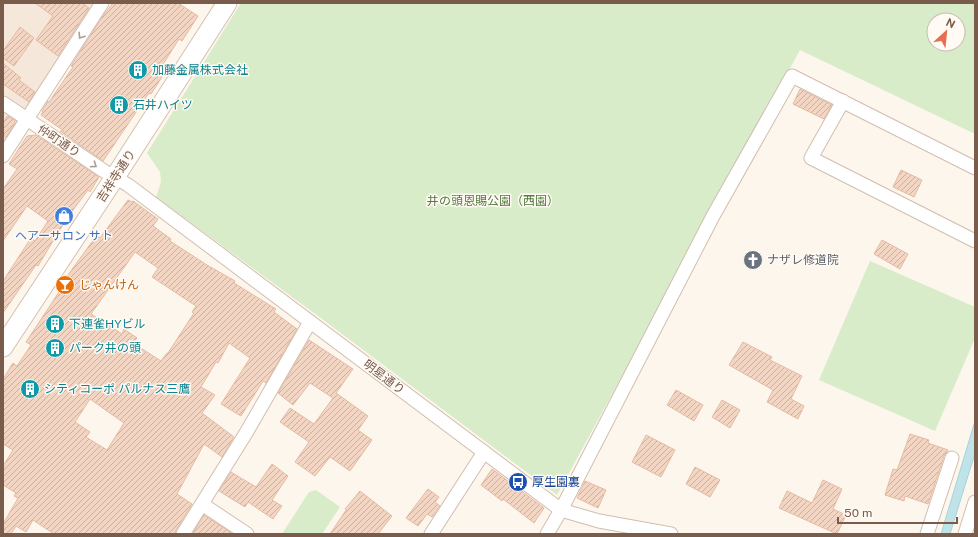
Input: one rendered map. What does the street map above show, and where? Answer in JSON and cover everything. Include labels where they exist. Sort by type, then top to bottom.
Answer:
[{"type":"main road","name":"吉祥寺通り","points":[[3,347],[115,178],[227,3]]},
{"type":"street","points":[[3,156],[102,3]]},
{"type":"street","points":[[547,534],[561,510],[713,216],[792,76],[975,168]]},
{"type":"street","points":[[843,101],[811,158],[975,241]]},
{"type":"street","name":"仲町通り","points":[[3,103],[115,178]]},
{"type":"street","name":"明星通り","points":[[115,178],[134,190],[561,510],[599,521],[649,532],[671,534]]},
{"type":"street","points":[[183,534],[310,322]]},
{"type":"street","points":[[431,534],[484,452]]},
{"type":"street","points":[[927,534],[952,458]]},
{"type":"street","points":[[965,534],[975,502]]},
{"type":"street","points":[[202,504],[247,534]]},
{"type":"shaded area","points":[[3,3],[97,3],[3,147]]},
{"type":"green space","name":"井の頭恩賜公園（西園）","points":[[241,3],[975,3],[975,134],[800,50],[557,495],[156,197],[161,182],[160,172],[147,153]]},
{"type":"green space","points":[[870,261],[975,307],[975,338],[935,431],[819,380]]},
{"type":"green space","points":[[316,490],[340,507],[322,534],[282,534],[309,492]]},
{"type":"water","points":[[975,421],[975,454],[950,534],[941,534]]},
{"type":"building","points":[[35,3],[82,3],[89,8],[58,56],[36,40],[53,16]]},
{"type":"building","points":[[113,3],[178,3],[198,16],[182,41],[179,39],[157,74],[162,77],[151,94],[149,93],[103,161],[60,131],[64,131],[41,115],[48,101],[49,102],[73,67],[71,66],[102,17]]},
{"type":"building","points":[[20,27],[34,38],[14,66],[3,58],[3,51]]},
{"type":"building","points":[[3,63],[21,78],[19,80],[35,92],[29,102],[3,84]]},
{"type":"building","points":[[800,89],[832,105],[824,119],[793,104]]},
{"type":"building","points":[[7,116],[15,120],[15,123],[6,137],[3,135],[3,124]]},
{"type":"building","points":[[36,135],[99,177],[90,192],[88,190],[73,210],[38,266],[36,265],[3,313],[3,281],[31,238],[35,241],[48,221],[27,206],[3,241],[3,189],[17,169],[9,164],[27,136]]},
{"type":"building","points":[[901,170],[922,180],[914,197],[893,187]]},
{"type":"building","points":[[128,200],[133,201],[158,219],[153,226],[171,239],[170,241],[235,281],[234,283],[276,309],[274,312],[297,329],[266,383],[263,381],[241,416],[221,404],[250,358],[229,343],[218,363],[216,362],[201,387],[215,395],[202,413],[234,437],[222,457],[204,444],[177,494],[192,504],[175,534],[54,534],[33,520],[26,532],[16,526],[11,534],[3,534],[3,524],[18,498],[14,496],[16,493],[3,485],[3,466],[13,450],[3,444],[3,379],[13,363],[17,366],[31,345],[26,342],[59,292],[57,290],[97,235],[100,238]],"holes":[[[135,252],[158,268],[152,277],[196,306],[192,312],[194,313],[168,353],[161,361],[133,343],[137,338],[124,329],[122,334],[91,314]],[[90,399],[124,423],[107,450],[86,437],[90,432],[75,422]]]},
{"type":"building","points":[[882,240],[908,254],[900,269],[874,254]]},
{"type":"building","points":[[309,340],[353,369],[336,393],[368,416],[358,430],[372,440],[350,471],[330,457],[315,476],[295,462],[309,442],[280,422],[290,408],[314,424],[333,398],[310,383],[293,405],[278,393]]},
{"type":"building","points":[[743,342],[772,357],[770,360],[802,376],[791,399],[804,406],[798,419],[767,402],[773,390],[729,365]]},
{"type":"building","points":[[676,390],[703,405],[694,421],[667,405]]},
{"type":"building","points":[[722,400],[740,410],[730,428],[712,417]]},
{"type":"building","points":[[910,434],[929,440],[928,443],[948,450],[944,456],[928,504],[905,496],[904,501],[885,495],[893,469],[897,470]]},
{"type":"building","points":[[646,435],[675,450],[661,477],[632,462]]},
{"type":"building","points":[[272,464],[288,476],[272,500],[282,506],[273,519],[248,502],[245,507],[219,491],[231,472],[256,487]]},
{"type":"building","points":[[695,467],[720,480],[710,497],[686,484]]},
{"type":"building","points":[[492,469],[544,508],[534,523],[503,499],[502,501],[481,485]]},
{"type":"building","points":[[823,480],[842,489],[833,509],[846,515],[837,534],[779,508],[787,491],[812,503]]},
{"type":"building","points":[[585,481],[606,490],[598,508],[577,498]]},
{"type":"building","points":[[428,489],[439,497],[435,502],[440,506],[432,517],[427,514],[418,526],[406,518]]},
{"type":"building","points":[[360,491],[392,516],[378,534],[330,534],[346,510],[345,509]]},
{"type":"building","points":[[204,515],[233,534],[193,533]]},
{"type":"place","name":"加藤金属株式会社","points":[[138,70]]},
{"type":"place","name":"石井ハイツ","points":[[119,105]]},
{"type":"place","name":"ヘアーサロン サト","points":[[64,216]]},
{"type":"place","name":"ナザレ修道院","points":[[753,260]]},
{"type":"place","name":"じゃんけん","points":[[65,285]]},
{"type":"place","name":"下連雀HYビル","points":[[55,324]]},
{"type":"place","name":"パーク井の頭","points":[[55,348]]},
{"type":"place","name":"シティコーポ パルナス三鷹","points":[[30,389]]},
{"type":"place","name":"厚生園裏","points":[[518,482]]}]
